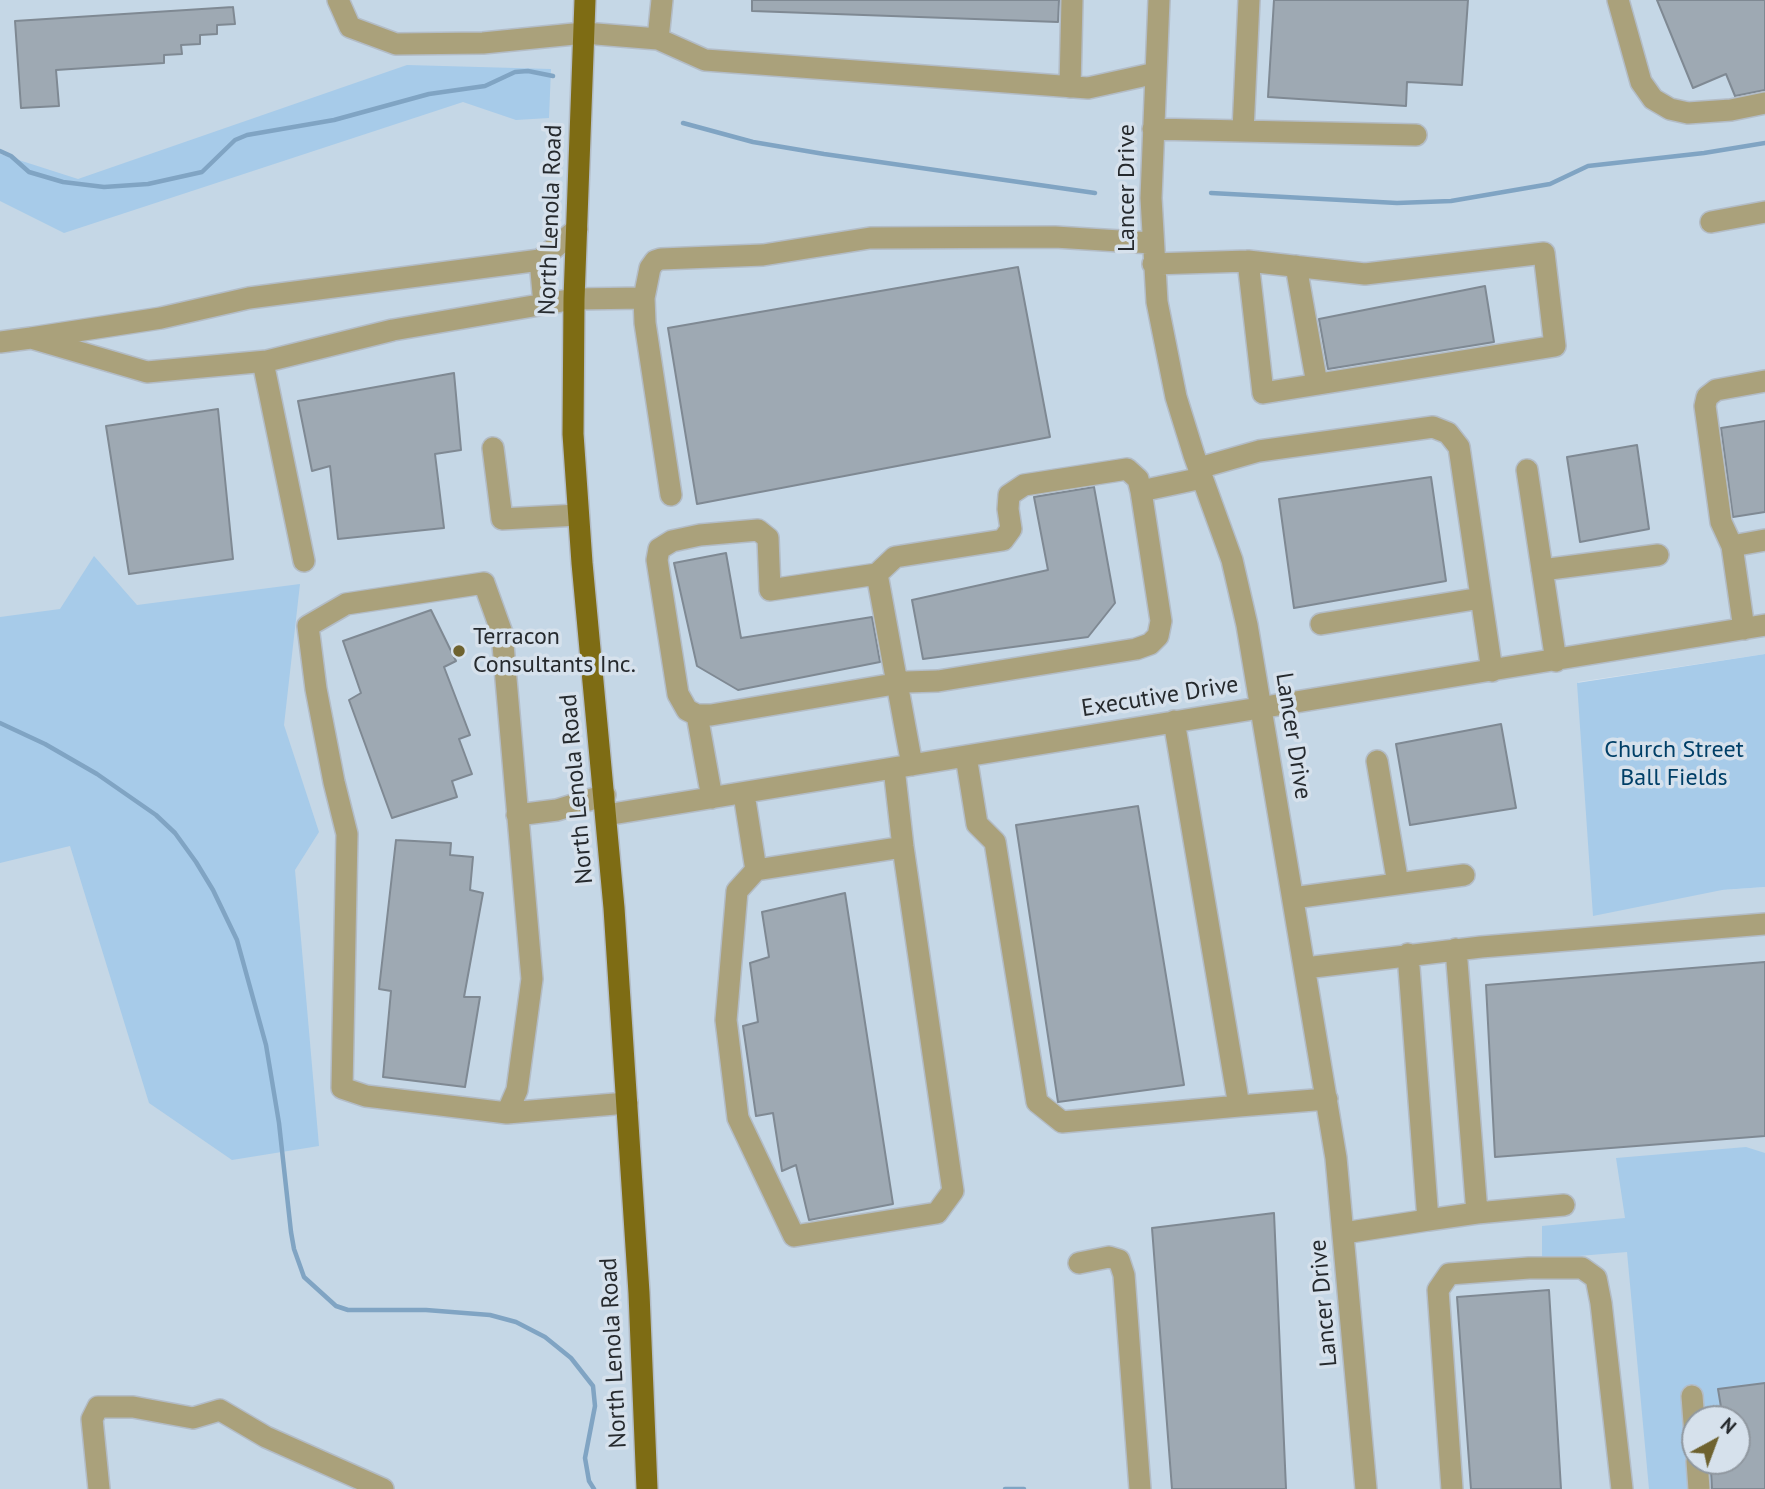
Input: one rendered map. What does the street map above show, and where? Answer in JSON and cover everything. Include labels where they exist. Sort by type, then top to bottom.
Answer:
[{"type":"main road","name":"North Lenola Road","points":[[585,0],[574,299],[573,434],[627,1103],[639,1293],[647,1489]]},
{"type":"street","points":[[338,0],[350,27],[396,44],[483,43],[584,33],[659,39],[705,60],[1070,87],[1088,88],[1156,73]]},
{"type":"street","points":[[659,39],[662,0]]},
{"type":"street","points":[[1070,87],[1072,0]]},
{"type":"street","name":"Lancer Drive","points":[[1159,0],[1151,198],[1157,302],[1168,367],[1238,582],[1261,707],[1327,1099],[1344,1233],[1366,1489]]},
{"type":"street","points":[[1243,131],[1249,0]]},
{"type":"street","points":[[1618,0],[1641,82],[1653,99],[1670,109],[1688,113],[1731,110],[1765,103]]},
{"type":"street","points":[[1153,129],[1416,135]]},
{"type":"street","points":[[1712,222],[1765,212]]},
{"type":"street","points":[[0,342],[161,318],[249,298],[540,260],[577,229]]},
{"type":"street","points":[[671,495],[643,298],[650,268],[655,261],[661,259],[763,255],[870,238],[1055,237],[1153,254],[1248,261],[1365,274],[1544,253],[1555,346],[1263,393],[1248,261]]},
{"type":"street","points":[[540,260],[544,304]]},
{"type":"street","points":[[1296,266],[1317,384]]},
{"type":"street","points":[[31,338],[147,372],[267,361],[393,330],[574,299],[643,298]]},
{"type":"street","points":[[267,361],[263,362],[304,561]]},
{"type":"street","points":[[1754,627],[1732,546],[1721,522],[1705,406],[1707,397],[1716,390],[1765,381]]},
{"type":"street","points":[[1141,491],[1201,473],[1259,451],[1440,428],[1448,433],[1459,447],[1492,671]]},
{"type":"street","points":[[493,448],[502,519],[578,515]]},
{"type":"street","points":[[1127,469],[1138,479],[1141,491],[1161,621],[1158,636],[1150,644],[1136,649],[938,681],[898,683],[711,715],[697,715],[687,710],[678,694],[657,560],[659,549],[672,541],[700,534],[758,530],[768,538],[770,590],[877,574],[895,557],[1003,540],[1011,529],[1009,495],[1024,485],[1127,469]]},
{"type":"street","points":[[1527,470],[1556,661]]},
{"type":"street","points":[[1732,546],[1765,540]]},
{"type":"street","points":[[1542,570],[1658,555]]},
{"type":"street","points":[[877,574],[898,683],[903,766],[903,847],[953,1191],[937,1213],[794,1236],[738,1118],[726,1020],[737,891],[756,870],[903,847]]},
{"type":"street","points":[[507,1113],[517,1090],[532,979],[502,633],[484,583],[346,604],[308,626],[319,702],[347,834],[342,1088],[366,1096],[507,1113],[627,1103]]},
{"type":"street","points":[[1321,624],[1481,597]]},
{"type":"street","name":"Executive Drive","points":[[517,814],[744,794],[1754,627]]},
{"type":"street","points":[[697,715],[712,798]]},
{"type":"street","points":[[1174,721],[1238,1105]]},
{"type":"street","points":[[966,756],[977,824],[995,842],[1037,1102],[1062,1122],[1327,1099]]},
{"type":"street","points":[[1377,761],[1398,884]]},
{"type":"street","points":[[744,794],[756,870]]},
{"type":"street","points":[[1293,898],[1464,875]]},
{"type":"street","points":[[1305,968],[1456,949],[1765,924]]},
{"type":"street","points":[[1456,949],[1477,1213]]},
{"type":"street","points":[[1408,954],[1428,1220]]},
{"type":"street","points":[[1344,1233],[1477,1213],[1564,1205]]},
{"type":"street","points":[[1079,1263],[1109,1256],[1119,1260],[1124,1275],[1140,1489]]},
{"type":"street","points":[[1452,1489],[1438,1290],[1450,1274],[1530,1268],[1582,1268],[1596,1278],[1622,1489]]},
{"type":"street","points":[[1692,1396],[1693,1405]]},
{"type":"street","points":[[99,1489],[92,1419],[98,1407],[133,1407],[193,1418],[220,1410],[266,1437],[383,1489]]},
{"type":"shaded area","points":[[0,0],[1765,0],[1765,654],[1578,682],[1722,890],[1765,887],[1765,1489],[0,1489]]},
{"type":"green space","points":[[407,65],[551,69],[549,118],[516,120],[463,102],[64,233],[0,201],[0,154],[78,179]]},
{"type":"green space","points":[[94,556],[137,605],[300,584],[284,725],[319,832],[295,870],[319,1146],[232,1160],[149,1103],[70,846],[0,863],[0,617],[60,609]]},
{"type":"green space","name":"Church Street Ball Fields","points":[[1765,654],[1765,887],[1722,890],[1593,916],[1577,683]]},
{"type":"green space","points":[[1746,1147],[1765,1153],[1765,1489],[1649,1489],[1627,1252],[1542,1259],[1542,1226],[1625,1218],[1616,1158]]},
{"type":"building","points":[[752,0],[1059,0],[1058,22],[752,11]]},
{"type":"building","points":[[1274,0],[1468,0],[1462,85],[1407,82],[1406,106],[1268,97]]},
{"type":"building","points":[[1657,0],[1765,0],[1765,90],[1735,96],[1726,74],[1693,88]]},
{"type":"building","points":[[233,7],[235,24],[217,25],[217,34],[200,35],[200,44],[181,45],[182,54],[164,55],[164,63],[56,70],[59,106],[21,108],[15,21]]},
{"type":"building","points":[[1018,267],[1050,437],[697,504],[668,328]]},
{"type":"building","points":[[1485,286],[1494,342],[1328,369],[1319,319]]},
{"type":"building","points":[[454,373],[461,450],[435,454],[444,528],[338,539],[330,466],[312,471],[298,401]]},
{"type":"building","points":[[218,409],[233,559],[129,574],[106,426]]},
{"type":"building","points":[[1765,421],[1765,512],[1733,517],[1721,428]]},
{"type":"building","points":[[1637,445],[1649,529],[1580,542],[1567,457]]},
{"type":"building","points":[[1431,477],[1446,581],[1294,608],[1279,499]]},
{"type":"building","points":[[1094,487],[1115,603],[1088,637],[923,659],[912,600],[1048,570],[1034,497]]},
{"type":"building","points":[[726,553],[741,638],[872,617],[880,662],[738,690],[697,666],[674,563]]},
{"type":"building","points":[[431,610],[456,661],[444,667],[470,735],[459,739],[472,774],[452,781],[457,797],[392,818],[349,700],[361,693],[343,641]]},
{"type":"building","points":[[1501,724],[1516,808],[1410,825],[1396,744]]},
{"type":"building","points":[[1138,806],[1184,1085],[1058,1102],[1016,825]]},
{"type":"building","points":[[396,840],[451,843],[450,855],[473,857],[470,890],[483,893],[464,997],[480,997],[465,1087],[383,1077],[391,991],[379,989]]},
{"type":"building","points":[[845,893],[893,1204],[809,1220],[796,1165],[782,1171],[773,1113],[756,1116],[743,1026],[758,1022],[750,963],[769,957],[762,912]]},
{"type":"building","points":[[1765,962],[1765,1136],[1495,1157],[1486,985]]},
{"type":"building","points":[[1274,1213],[1286,1489],[1172,1489],[1152,1228]]},
{"type":"building","points":[[1549,1290],[1561,1489],[1471,1489],[1457,1297]]},
{"type":"building","points":[[1765,1383],[1765,1489],[1712,1489],[1711,1475],[1751,1475],[1751,1405],[1721,1405],[1718,1389]]},
{"type":"waterway","points":[[0,151],[11,156],[29,172],[63,182],[104,187],[148,184],[202,172],[235,140],[247,135],[334,120],[429,94],[485,86],[515,72],[528,71],[553,76]]},
{"type":"waterway","points":[[683,123],[753,142],[1095,193]]},
{"type":"waterway","points":[[1211,193],[1397,203],[1451,201],[1550,184],[1588,166],[1765,143]]},
{"type":"waterway","points":[[0,723],[45,744],[97,774],[156,815],[175,833],[213,890],[237,940],[266,1045],[279,1123],[291,1232],[304,1277],[336,1306],[348,1310],[426,1310],[490,1315],[516,1322],[545,1337],[571,1358],[593,1386],[595,1406],[585,1458],[589,1481],[594,1489]]},
{"type":"waterway","points":[[1005,1489],[1024,1489]]},
{"type":"place","name":"Terracon Consultants Inc.","points":[[459,651]]}]
